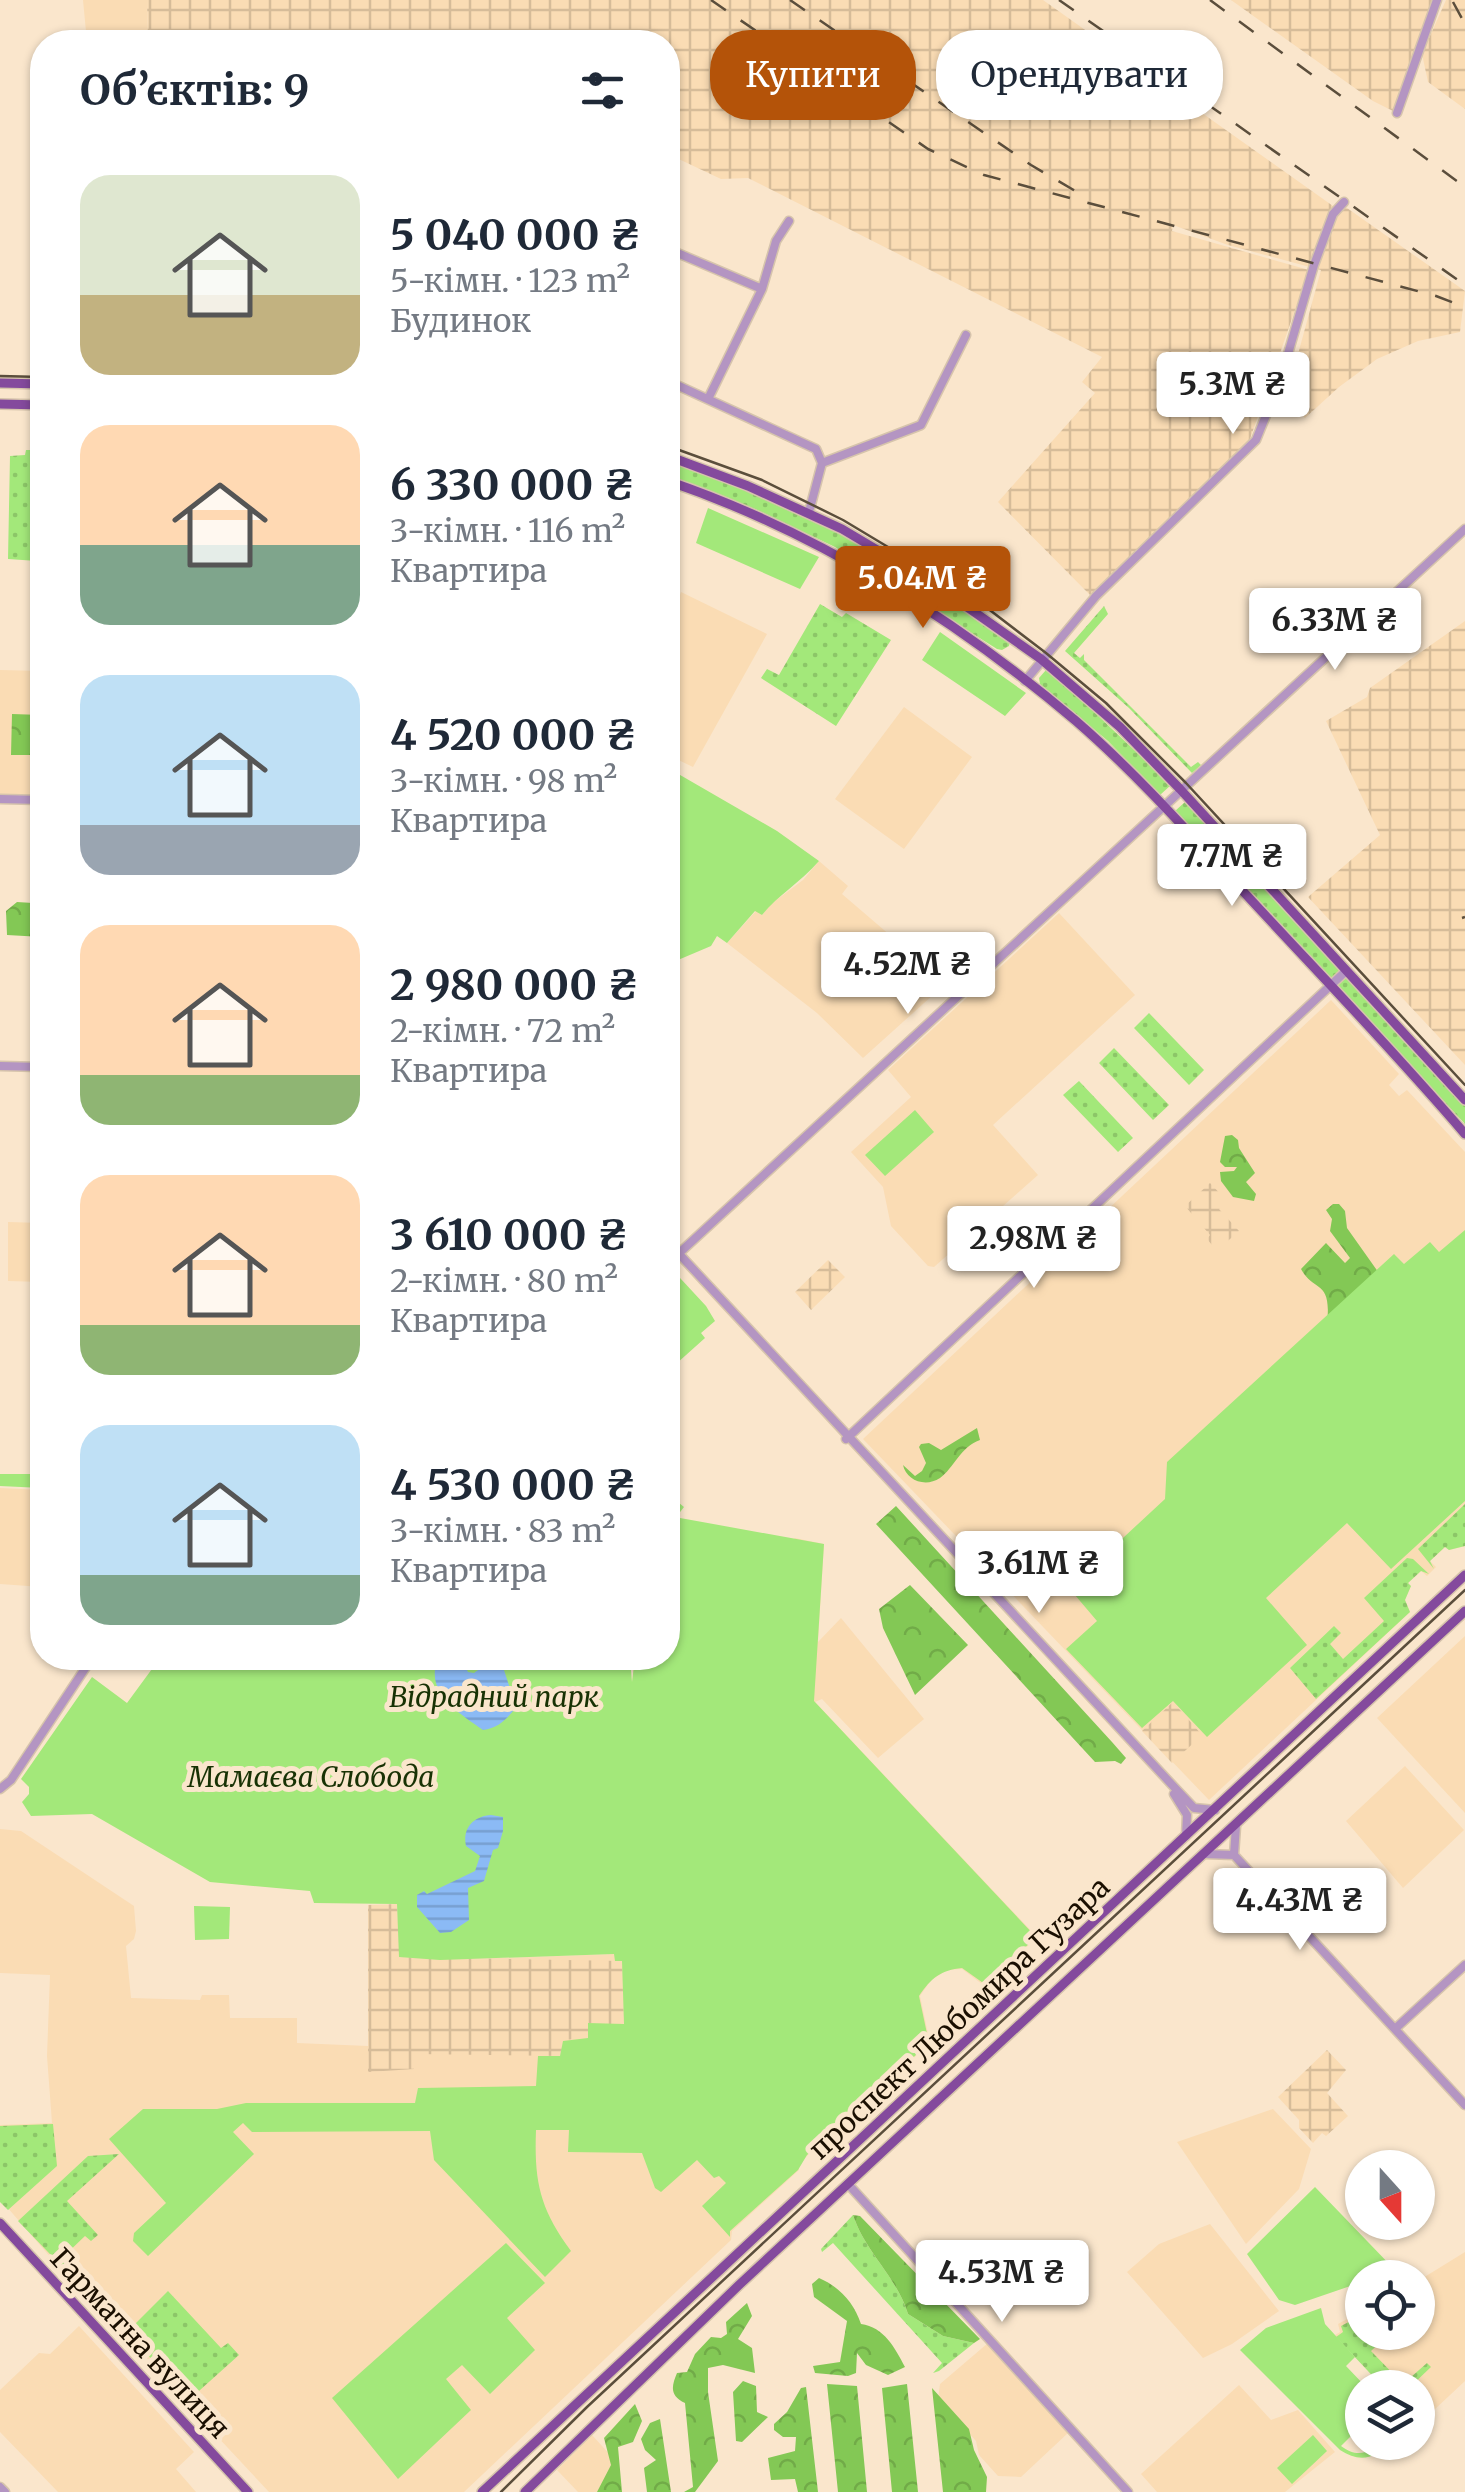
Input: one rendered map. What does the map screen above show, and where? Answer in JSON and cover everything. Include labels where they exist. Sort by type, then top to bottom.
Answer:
[{"type":"main road","points":[[0,384],[30,384]]},
{"type":"main road","points":[[0,404],[30,405]]},
{"type":"main road","points":[[680,461],[808,512],[933,583],[1041,659],[1120,727],[1180,789],[1465,1100]]},
{"type":"main road","points":[[680,485],[820,546],[921,605],[1075,721],[1162,805],[1465,1134]]},
{"type":"main road","name":"проспект Любомира Гузара","points":[[482,2492],[1465,1575]]},
{"type":"main road","name":"проспект Любомира Гузара","points":[[525,2492],[624,2393],[1465,1611]]},
{"type":"main road","name":"Гарматна вулиця","points":[[0,2224],[248,2492]]},
{"type":"street","points":[[1397,113],[1437,0]]},
{"type":"street","points":[[1025,682],[1096,596],[1256,440],[1280,382],[1314,265],[1333,214],[1344,202]]},
{"type":"street","points":[[708,399],[762,290],[776,241],[790,221]]},
{"type":"street","points":[[680,254],[762,290]]},
{"type":"street","points":[[822,463],[921,426],[966,335]]},
{"type":"street","points":[[680,386],[816,448],[822,463],[808,512]]},
{"type":"street","points":[[680,1251],[1465,529]]},
{"type":"street","points":[[0,799],[30,800]]},
{"type":"street","points":[[847,1438],[1346,971]]},
{"type":"street","points":[[0,1068],[30,1069]]},
{"type":"street","points":[[680,1257],[1178,1798],[1187,1815],[1186,1836]]},
{"type":"street","points":[[847,1438],[1194,1808],[1215,1810]]},
{"type":"street","points":[[0,1789],[22,1765],[84,1670]]},
{"type":"street","points":[[1234,1855],[1236,1826]]},
{"type":"street","points":[[1205,1854],[1234,1855],[1465,2105]]},
{"type":"street","points":[[1396,2028],[1465,1965]]},
{"type":"street","points":[[848,2184],[1125,2488],[1113,2492]]},
{"type":"shaded area","points":[[83,0],[147,0],[148,30],[86,30]]},
{"type":"shaded area","points":[[147,0],[1043,0],[1085,30],[936,30],[936,120],[1212,120],[1333,206],[1347,208],[1465,291],[1460,332],[1418,341],[1377,359],[1305,418],[1286,398],[1321,270],[1228,245],[1173,225],[1172,231],[1309,270],[1250,439],[1090,595],[998,502],[1095,393],[1082,382],[1102,357],[748,178],[721,179],[680,160],[680,30],[148,30]]},
{"type":"shaded area","points":[[1231,0],[1434,0],[1393,111],[1373,101]]},
{"type":"shaded area","points":[[1446,0],[1465,0],[1465,109],[1428,82],[1422,54]]},
{"type":"shaded area","points":[[681,592],[767,634],[693,767],[680,761]]},
{"type":"shaded area","points":[[1465,621],[1465,1065],[1308,897],[1380,835],[1326,721],[1367,697],[1370,688]]},
{"type":"shaded area","points":[[0,670],[30,671],[30,796],[0,796]]},
{"type":"shaded area","points":[[904,707],[972,757],[904,849],[835,799]]},
{"type":"shaded area","points":[[819,861],[848,886],[842,894],[919,960],[943,986],[863,1058],[817,1013],[727,943],[756,911],[762,915]]},
{"type":"shaded area","points":[[1059,913],[1135,995],[993,1125],[1038,1175],[934,1267],[928,1266],[891,1226],[883,1187],[851,1152],[911,1097],[888,1070]]},
{"type":"shaded area","points":[[1331,1000],[1399,1074],[1389,1085],[1399,1096],[1407,1090],[1465,1152],[1465,1546],[1449,1550],[1445,1547],[1430,1561],[1436,1567],[1427,1576],[1421,1571],[1408,1583],[1411,1586],[1405,1600],[1410,1612],[1209,1800],[863,1439]]},
{"type":"shaded area","points":[[1210,1183],[1227,1201],[1219,1209],[1239,1231],[1221,1247],[1216,1242],[1212,1245],[1207,1239],[1210,1235],[1185,1206]]},
{"type":"shaded area","points":[[8,1222],[30,1223],[30,1282],[8,1281]]},
{"type":"shaded area","points":[[828,1260],[845,1277],[811,1310],[795,1292]]},
{"type":"shaded area","points":[[0,1488],[30,1489],[30,1586],[0,1584]]},
{"type":"shaded area","points":[[795,1538],[824,1544],[818,1642],[841,1618],[924,1719],[878,1758],[822,1699],[815,1702],[1037,1937],[986,1987],[962,1969],[947,1970],[931,1980],[920,1996],[930,2043],[811,2152],[799,2164],[799,2170],[732,2231],[731,2240],[464,2492],[269,2492],[0,2199],[0,2125],[52,2123],[47,2056],[50,1975],[0,1973],[0,1829],[21,1831],[134,1906],[136,1931],[126,1946],[131,1998],[200,2000],[202,1995],[229,1995],[230,2018],[297,2018],[297,2043],[368,2046],[368,1905],[400,1957],[440,1960],[614,1954],[633,1670],[680,1670],[680,1647]]},
{"type":"shaded area","points":[[1465,1636],[1465,1813],[1377,1718]]},
{"type":"shaded area","points":[[1173,1702],[1202,1735],[1172,1763],[1142,1731]]},
{"type":"shaded area","points":[[1405,1766],[1464,1830],[1403,1888],[1346,1821]]},
{"type":"shaded area","points":[[397,1904],[400,1957],[622,1961],[624,2025],[589,2023],[588,2038],[563,2040],[561,2056],[414,2054],[414,2069],[368,2072],[368,1905]]},
{"type":"shaded area","points":[[1327,2050],[1346,2070],[1327,2093],[1348,2116],[1313,2143],[1278,2097]]},
{"type":"shaded area","points":[[1273,2109],[1311,2149],[1299,2189],[1246,2244],[1177,2142]]},
{"type":"shaded area","points":[[1210,2224],[1279,2311],[1232,2344],[1203,2358],[1127,2272],[1159,2244]]},
{"type":"shaded area","points":[[1465,2252],[1465,2381],[1435,2409],[1435,2370],[1367,2370],[1349,2350],[1435,2350],[1435,2271]]},
{"type":"shaded area","points":[[1345,2320],[1345,2346],[1335,2335],[1340,2332],[1338,2324]]},
{"type":"shaded area","points":[[79,2326],[194,2452],[176,2469],[196,2492],[58,2492],[0,2432],[0,2390],[39,2353],[50,2354]]},
{"type":"shaded area","points":[[988,2343],[1068,2433],[1021,2477],[998,2476],[979,2455],[976,2441],[938,2399],[940,2384]]},
{"type":"shaded area","points":[[1239,2385],[1271,2420],[1298,2410],[1335,2452],[1285,2492],[1157,2492],[1141,2474]]},
{"type":"shaded area","points":[[592,2435],[613,2458],[618,2473],[598,2492],[578,2492],[557,2470]]},
{"type":"green space","points":[[30,450],[30,561],[8,559],[10,456],[25,455]]},
{"type":"green space","points":[[680,466],[776,503],[862,544],[969,611],[1010,640],[1009,646],[997,649],[835,547],[755,509],[680,481]]},
{"type":"green space","points":[[708,508],[819,557],[800,589],[696,543]]},
{"type":"green space","points":[[820,604],[842,617],[846,613],[891,640],[836,726],[761,678],[767,669],[779,675]]},
{"type":"green space","points":[[1104,606],[1108,614],[1074,653],[1080,658],[1084,654],[1084,660],[1191,767],[1198,762],[1201,765],[1192,773],[1129,708],[1065,651]]},
{"type":"green space","points":[[940,632],[1026,693],[1005,716],[922,660]]},
{"type":"green space","points":[[1046,670],[1171,785],[1160,795],[1108,741],[1040,684],[1039,678]]},
{"type":"green space","points":[[12,714],[30,715],[30,755],[11,755]]},
{"type":"green space","points":[[680,775],[777,831],[819,861],[762,915],[755,911],[727,943],[717,936],[711,946],[680,959]]},
{"type":"green space","points":[[1185,802],[1465,1102],[1465,1124],[1175,811]]},
{"type":"green space","points":[[17,902],[30,903],[30,936],[7,935],[6,911]]},
{"type":"green space","points":[[1149,1013],[1204,1070],[1189,1085],[1134,1028]]},
{"type":"green space","points":[[1114,1048],[1169,1105],[1153,1120],[1099,1063]]},
{"type":"green space","points":[[1079,1081],[1133,1138],[1118,1152],[1063,1095]]},
{"type":"green space","points":[[915,1110],[934,1132],[885,1176],[865,1155]]},
{"type":"green space","points":[[1232,1135],[1255,1173],[1246,1182],[1256,1194],[1254,1201],[1233,1197],[1221,1181],[1220,1172],[1237,1167],[1225,1167],[1220,1162],[1225,1136]]},
{"type":"green space","points":[[1339,1204],[1345,1211],[1347,1228],[1381,1276],[1434,1252],[1327,1323],[1327,1299],[1301,1269],[1326,1243],[1345,1263],[1350,1258],[1330,1231],[1332,1219],[1326,1210]]},
{"type":"green space","points":[[1465,1230],[1465,1501],[1391,1569],[1347,1523],[1266,1598],[1307,1645],[1207,1737],[1173,1701],[1142,1728],[1066,1649],[1097,1621],[1069,1588],[1165,1499],[1167,1462],[1394,1254],[1404,1264],[1430,1242],[1439,1252]]},
{"type":"green space","points":[[680,1278],[715,1321],[701,1333],[705,1338],[680,1360]]},
{"type":"green space","points":[[977,1428],[980,1440],[967,1447],[940,1478],[922,1482],[905,1470],[903,1465],[915,1476],[922,1471],[926,1463],[921,1444],[929,1443],[941,1450]]},
{"type":"green space","points":[[0,1474],[30,1474],[30,1487],[0,1486]]},
{"type":"green space","points":[[1465,1504],[1465,1546],[1449,1550],[1445,1547],[1430,1561],[1434,1569],[1418,1549]]},
{"type":"green space","points":[[896,1506],[1126,1758],[1121,1764],[1095,1762],[876,1524]]},
{"type":"green space","points":[[680,1518],[824,1544],[814,1701],[1036,1937],[986,1985],[962,1968],[932,1980],[919,1996],[929,2043],[807,2155],[798,2170],[730,2231],[730,2237],[702,2206],[726,2183],[719,2176],[714,2178],[697,2160],[661,2192],[655,2188],[642,2153],[568,2152],[569,2130],[536,2130],[541,2194],[552,2222],[571,2251],[545,2277],[434,2160],[430,2131],[252,2132],[243,2123],[233,2132],[254,2154],[148,2256],[133,2241],[134,2233],[166,2203],[109,2139],[143,2109],[217,2109],[246,2103],[415,2103],[418,2088],[536,2086],[538,2056],[560,2056],[563,2041],[588,2038],[588,2023],[624,2024],[622,1961],[615,1961],[614,1954],[440,1960],[399,1957],[397,1904],[314,1903],[310,1891],[210,1882],[92,1814],[31,1816],[22,1802],[29,1787],[21,1779],[92,1677],[127,1703],[151,1670],[631,1670],[632,1682],[634,1670],[680,1670]]},
{"type":"green space","points":[[1407,1558],[1429,1574],[1421,1571],[1408,1583],[1411,1586],[1405,1600],[1410,1612],[1316,1699],[1290,1668],[1334,1626],[1341,1633],[1330,1644],[1343,1659],[1384,1621],[1364,1598]]},
{"type":"green space","points":[[910,1585],[968,1645],[915,1695],[883,1628],[879,1609]]},
{"type":"green space","points":[[194,1906],[230,1907],[229,1939],[195,1940]]},
{"type":"green space","points":[[53,2124],[57,2166],[8,2210],[0,2202],[0,2126]]},
{"type":"green space","points":[[119,2154],[67,2201],[98,2235],[91,2241],[85,2236],[61,2259],[129,2330],[168,2291],[221,2348],[228,2343],[239,2355],[190,2399],[18,2221],[88,2156]]},
{"type":"green space","points":[[1315,2187],[1345,2218],[1345,2240],[1366,2240],[1385,2260],[1345,2260],[1345,2288],[1295,2305],[1279,2300],[1247,2254]]},
{"type":"green space","points":[[853,2215],[908,2314],[943,2336],[974,2343],[939,2371],[933,2373],[942,2363],[833,2243],[822,2252]]},
{"type":"green space","points":[[853,2215],[860,2216],[980,2339],[974,2343],[943,2336],[908,2314]]},
{"type":"green space","points":[[506,2243],[545,2283],[507,2318],[535,2350],[490,2394],[462,2365],[446,2379],[471,2410],[398,2479],[332,2398]]},
{"type":"green space","points":[[819,2278],[845,2296],[861,2324],[876,2329],[888,2340],[905,2367],[888,2375],[866,2365],[857,2353],[856,2373],[815,2373],[813,2366],[840,2362],[847,2321],[814,2297],[812,2284]]},
{"type":"green space","points":[[747,2303],[752,2316],[738,2339],[752,2348],[755,2373],[723,2365],[708,2368],[718,2461],[695,2492],[684,2492],[693,2487],[685,2403],[674,2394],[675,2378],[677,2373],[687,2372],[695,2354],[711,2337],[727,2334],[726,2322]]},
{"type":"green space","points":[[1321,2308],[1325,2324],[1355,2357],[1346,2366],[1350,2370],[1345,2370],[1345,2442],[1341,2446],[1345,2453],[1240,2350],[1266,2328]]},
{"type":"green space","points":[[1345,2324],[1345,2347],[1336,2337],[1343,2332],[1341,2326]]},
{"type":"green space","points":[[1348,2350],[1372,2350],[1389,2370],[1367,2370]]},
{"type":"green space","points":[[743,2381],[756,2386],[757,2412],[768,2417],[742,2442],[736,2441],[733,2392]]},
{"type":"green space","points":[[827,2384],[857,2386],[867,2492],[838,2492]]},
{"type":"green space","points":[[907,2384],[918,2492],[892,2492],[882,2388]]},
{"type":"green space","points":[[806,2387],[818,2492],[798,2492],[795,2479],[771,2480],[768,2458],[795,2451],[796,2437],[783,2437],[774,2430],[774,2424],[787,2412],[801,2388]]},
{"type":"green space","points":[[932,2388],[969,2429],[987,2477],[986,2492],[943,2492]]},
{"type":"green space","points":[[635,2404],[642,2421],[633,2442],[618,2447],[622,2492],[597,2492],[611,2465],[604,2438]]},
{"type":"green space","points":[[660,2419],[671,2492],[647,2492],[644,2468],[656,2460],[645,2450],[641,2439],[650,2423]]},
{"type":"green space","points":[[1313,2435],[1327,2451],[1292,2484],[1277,2468]]},
{"type":"water","points":[[435,1670],[504,1670],[516,1707],[502,1722],[483,1730],[454,1709],[436,1681]]},
{"type":"water","points":[[491,1815],[503,1817],[503,1831],[484,1881],[468,1888],[469,1920],[451,1932],[440,1933],[417,1907],[417,1895],[475,1871],[480,1856],[466,1846],[466,1834],[475,1821]]},
{"type":"tram line","points":[[0,376],[30,377]]},
{"type":"tram line","points":[[680,450],[762,480],[843,520],[978,601],[1046,653],[1106,703],[1186,783],[1465,1085]]},
{"type":"tram line","points":[[501,2492],[587,2407],[1465,1590]]},
{"type":"railway","points":[[711,0],[928,149],[984,175],[1465,307]]},
{"type":"railway","points":[[790,0],[1031,165],[1077,192]]},
{"type":"railway","points":[[1059,0],[1465,285]]},
{"type":"railway","points":[[1210,0],[1465,187]]},
{"type":"railway","points":[[1453,2],[1465,24]]},
{"type":"park label","name":"Відрадний парк","points":[[494,1697]]},
{"type":"park label","name":"Мамаєва Слобода","points":[[311,1777]]}]
